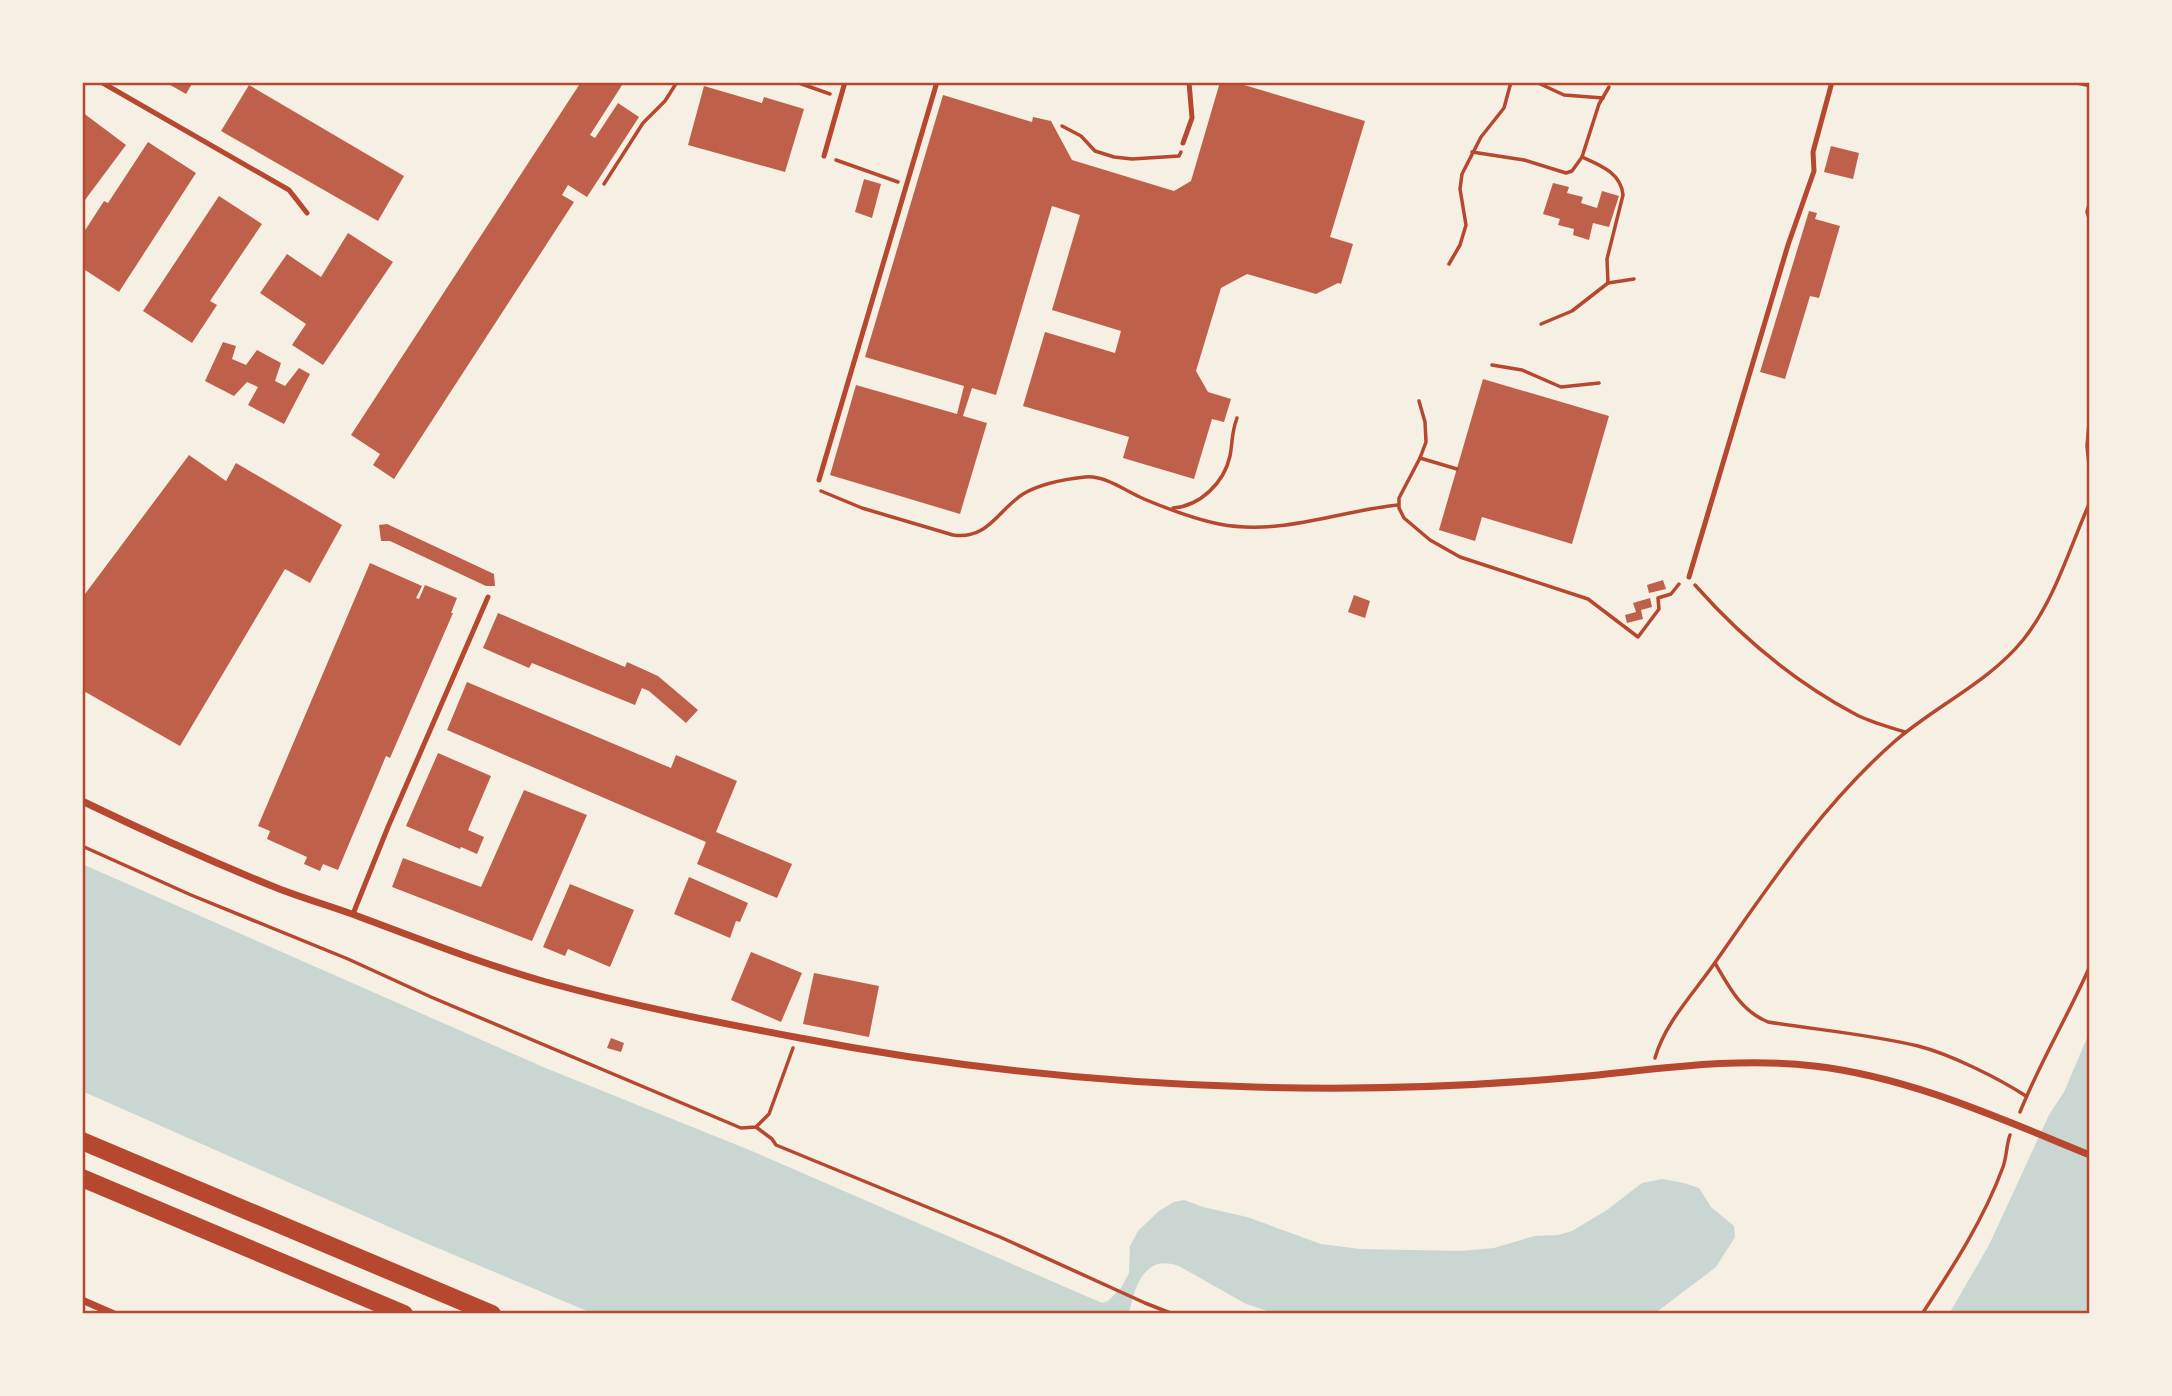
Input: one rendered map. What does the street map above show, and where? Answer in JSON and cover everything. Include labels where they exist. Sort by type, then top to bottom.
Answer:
[{"type":"highway","points":[[82,1141],[492,1314]]},
{"type":"highway","points":[[82,1178],[404,1314]]},
{"type":"street","points":[[82,801],[275,887],[492,965],[543,981],[743,1028],[878,1053],[997,1069],[1206,1086],[1416,1087],[1519,1082],[1736,1062],[1787,1063],[1842,1070],[1920,1089],[2090,1155]]},
{"type":"street","points":[[82,1300],[114,1314]]},
{"type":"lane","points":[[101,82],[289,190],[307,213]]},
{"type":"lane","points":[[824,156],[845,82]]},
{"type":"lane","points":[[818,480],[937,82]]},
{"type":"lane","points":[[1183,143],[1192,118],[1189,82]]},
{"type":"lane","points":[[1689,577],[1788,245],[1814,171],[1813,152],[1832,82]]},
{"type":"lane","points":[[2076,82],[2090,85]]},
{"type":"lane","points":[[353,914],[488,597]]},
{"type":"path","points":[[604,184],[643,123],[666,101],[677,82]]},
{"type":"path","points":[[796,82],[841,97]]},
{"type":"path","points":[[1449,264],[1466,229],[1460,184],[1462,174],[1485,130],[1504,108],[1511,82]]},
{"type":"path","points":[[1536,82],[1559,93],[1603,98]]},
{"type":"path","points":[[1472,152],[1524,160],[1566,173],[1572,171],[1582,157],[1585,143],[1609,87]]},
{"type":"path","points":[[1062,126],[1078,134],[1095,150],[1120,158],[1179,156],[1183,143]]},
{"type":"path","points":[[824,156],[906,186]]},
{"type":"path","points":[[1582,157],[1614,174],[1623,190],[1607,259],[1608,283]]},
{"type":"path","points":[[2090,201],[2087,212],[2090,221]]},
{"type":"path","points":[[1541,324],[1572,311],[1608,283],[1634,279]]},
{"type":"path","points":[[1492,365],[1522,370],[1561,387],[1599,383]]},
{"type":"path","points":[[1419,401],[1426,436],[1420,458],[1402,491],[1398,505],[1407,520],[1430,540],[1455,555],[1584,597],[1637,636],[1659,609],[1658,598],[1671,594],[1689,577],[1749,641],[1797,678],[1856,714],[1905,732]]},
{"type":"path","points":[[2090,411],[2087,446],[2090,475]]},
{"type":"path","points":[[1167,508],[1184,507],[1193,503],[1216,484],[1228,461],[1231,434],[1237,418]]},
{"type":"path","points":[[1420,458],[1457,469]]},
{"type":"path","points":[[818,480],[819,489],[828,496],[960,536],[982,531],[1014,501],[1029,491],[1078,478],[1097,477],[1167,508],[1218,524],[1251,528],[1303,523],[1398,505]]},
{"type":"path","points":[[1651,1070],[1661,1038],[1833,804],[1858,775],[1905,732],[1987,673],[2023,640],[2047,602],[2090,502]]},
{"type":"path","points":[[82,846],[202,900],[348,959],[431,997],[735,1125],[756,1127],[769,1114],[796,1038]]},
{"type":"path","points":[[1715,963],[1741,1004],[1759,1019],[1919,1046],[1974,1069],[2026,1096],[2090,966]]},
{"type":"path","points":[[1922,1314],[1959,1256],[1992,1192],[2004,1165],[2006,1146],[2015,1125]]},
{"type":"path","points":[[756,1127],[776,1145],[1000,1237],[1173,1314]]},
{"type":"shaded area","points":[[82,864],[543,1067],[747,1149],[1102,1303],[1108,1301],[1121,1288],[1129,1273],[1130,1246],[1138,1231],[1159,1211],[1174,1202],[1184,1200],[1247,1217],[1321,1244],[1360,1249],[1460,1251],[1494,1248],[1534,1236],[1558,1235],[1572,1231],[1607,1210],[1642,1183],[1662,1179],[1699,1188],[1711,1207],[1734,1226],[1735,1237],[1716,1267],[1654,1314],[1277,1314],[1246,1304],[1179,1266],[1167,1263],[1157,1264],[1143,1275],[1129,1314],[594,1314],[421,1241],[82,1091]]},
{"type":"shaded area","points":[[2090,1031],[2090,1314],[1949,1314],[1989,1245],[2049,1115],[2064,1092]]},
{"type":"building","points":[[165,82],[193,82],[186,94]]},
{"type":"building","points":[[581,82],[624,82],[590,135],[595,138],[618,103],[639,117],[587,197],[568,185],[562,195],[574,202],[394,479],[373,465],[380,454],[351,435]]},
{"type":"building","points":[[1220,82],[1234,82],[1365,121],[1330,237],[1353,244],[1341,284],[1316,294],[1247,274],[1221,288],[1196,371],[1208,392],[1231,399],[1224,422],[1212,419],[1194,479],[1123,458],[1129,437],[1023,406],[1045,332],[1115,353],[1121,331],[1052,310],[1080,215],[1052,206],[996,395],[972,388],[963,416],[987,423],[960,514],[830,475],[856,385],[957,414],[964,386],[865,357],[943,95],[1032,122],[1033,117],[1051,121],[1072,160],[1174,191],[1191,181]]},
{"type":"building","points":[[249,85],[404,176],[378,221],[221,131]]},
{"type":"building","points":[[704,86],[762,103],[764,97],[804,109],[785,172],[688,145]]},
{"type":"building","points":[[82,112],[126,145],[82,204]]},
{"type":"building","points":[[148,142],[196,173],[119,292],[82,268],[82,235],[104,201],[108,203]]},
{"type":"building","points":[[1831,146],[1859,153],[1853,179],[1824,172]]},
{"type":"building","points":[[864,179],[881,184],[872,218],[855,212]]},
{"type":"building","points":[[1553,183],[1569,187],[1567,193],[1583,197],[1581,203],[1597,208],[1602,191],[1619,196],[1609,227],[1593,223],[1589,240],[1573,235],[1574,229],[1558,225],[1560,219],[1543,214]]},
{"type":"building","points":[[219,196],[262,224],[210,301],[217,305],[192,343],[143,311]]},
{"type":"building","points":[[1809,211],[1817,213],[1815,219],[1840,226],[1819,298],[1810,296],[1785,379],[1760,372]]},
{"type":"building","points":[[348,233],[393,262],[323,365],[292,345],[306,324],[260,293],[287,254],[321,277]]},
{"type":"building","points":[[223,342],[236,346],[232,359],[246,365],[257,350],[281,363],[275,381],[285,386],[299,368],[310,374],[284,424],[248,405],[258,387],[247,382],[234,396],[205,381]]},
{"type":"building","points":[[1483,379],[1609,416],[1572,544],[1482,517],[1475,541],[1439,530]]},
{"type":"building","points":[[189,455],[226,481],[236,463],[342,525],[310,583],[285,569],[180,746],[82,690],[82,598]]},
{"type":"building","points":[[387,524],[494,574],[495,586],[486,586],[390,541],[381,541],[379,525]]},
{"type":"building","points":[[370,563],[422,586],[416,598],[419,599],[425,585],[457,598],[453,613],[390,758],[386,756],[338,870],[323,864],[320,871],[304,864],[307,857],[267,839],[270,831],[258,826]]},
{"type":"building","points":[[1663,580],[1666,589],[1649,593],[1647,585]]},
{"type":"building","points":[[1354,595],[1370,601],[1365,618],[1348,612]]},
{"type":"building","points":[[1650,598],[1652,607],[1641,610],[1643,619],[1627,623],[1625,615],[1636,612],[1633,603]]},
{"type":"building","points":[[498,613],[625,667],[627,662],[658,676],[698,710],[686,723],[642,688],[635,705],[532,663],[529,668],[483,648]]},
{"type":"building","points":[[467,682],[671,768],[676,755],[737,781],[716,832],[792,864],[777,898],[697,864],[706,842],[447,730]]},
{"type":"building","points":[[438,753],[491,776],[468,830],[484,837],[477,854],[406,826]]},
{"type":"building","points":[[524,790],[587,815],[532,941],[392,887],[403,858],[481,887]]},
{"type":"building","points":[[689,877],[748,903],[740,922],[736,921],[730,938],[674,914]]},
{"type":"building","points":[[570,884],[634,910],[610,967],[568,949],[565,956],[543,947]]},
{"type":"building","points":[[751,952],[802,973],[781,1022],[731,1000]]},
{"type":"building","points":[[814,973],[879,986],[869,1037],[803,1024]]},
{"type":"building","points":[[611,1038],[624,1043],[621,1052],[607,1048]]}]
